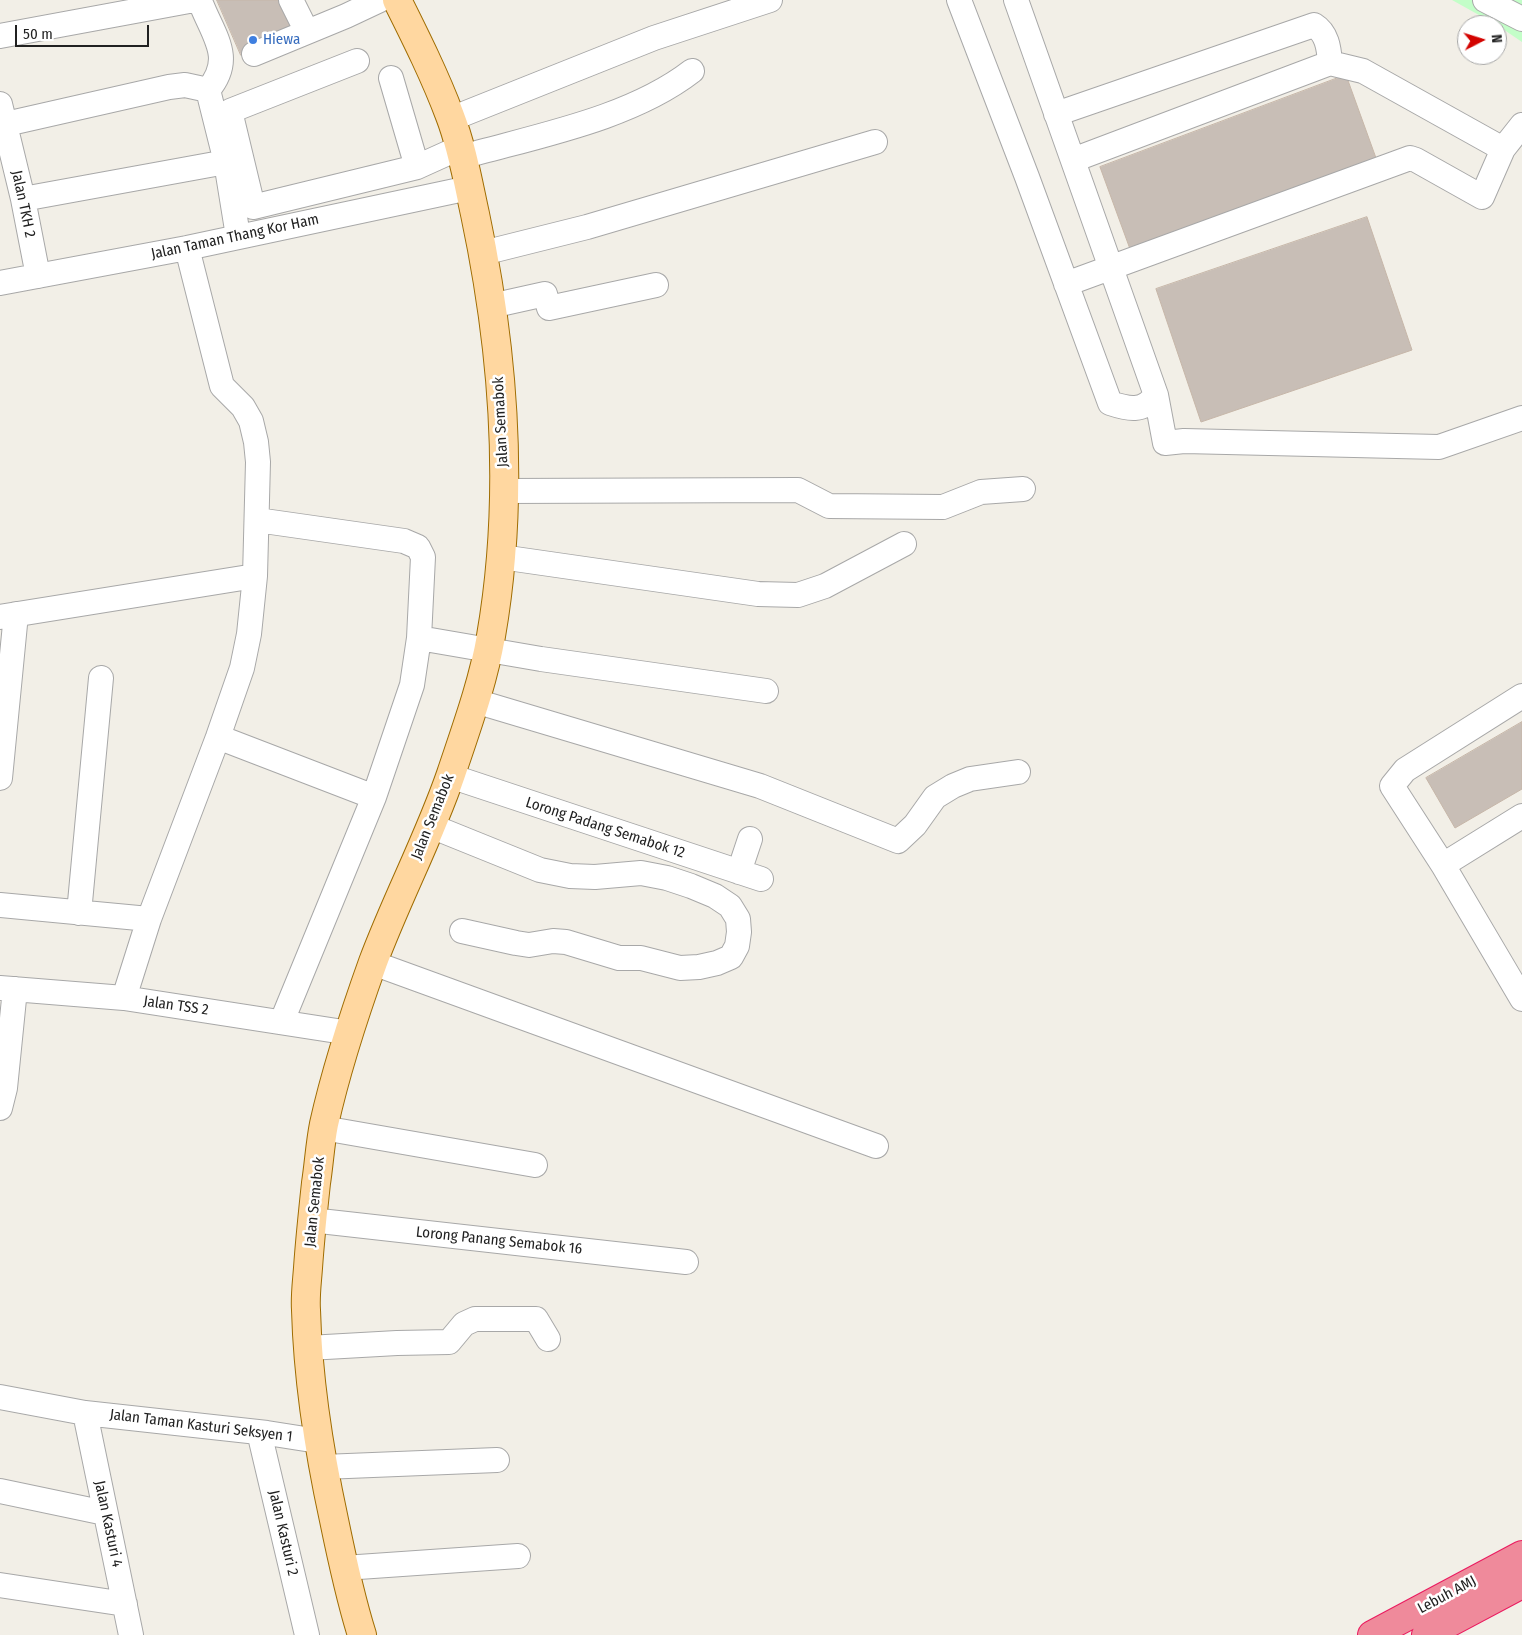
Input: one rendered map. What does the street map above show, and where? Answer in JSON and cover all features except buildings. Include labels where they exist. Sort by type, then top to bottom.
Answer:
[{"type":"highway","name":"Lebuh AMJ","points":[[1423,1627],[1522,1555]]},
{"type":"highway","name":"Lebuh AMJ","points":[[1372,1635],[1423,1627],[1522,1584]]},
{"type":"highway","points":[[1361,1635],[1423,1627]]},
{"type":"main road","name":"Jalan Semabok","points":[[362,1635],[344,1568],[318,1441],[308,1348],[305,1306],[312,1220],[323,1128],[335,1081],[373,963],[431,826],[475,701],[488,650],[501,557],[504,491],[502,418],[491,306],[483,253],[469,188],[451,119],[419,43],[397,0]]},
{"type":"street","points":[[291,0],[308,32]]},
{"type":"street","points":[[254,54],[308,32],[340,8],[380,0]]},
{"type":"street","points":[[451,119],[654,38],[770,0]]},
{"type":"street","points":[[959,0],[1110,403],[1125,408],[1137,408],[1150,403],[1156,396]]},
{"type":"street","points":[[1016,0],[1156,396],[1165,443],[1184,441],[1439,447],[1522,418]]},
{"type":"street","points":[[1485,0],[1522,19]]},
{"type":"street","points":[[0,36],[196,1],[202,6],[220,50],[222,60],[220,72],[208,90]]},
{"type":"street","points":[[1056,114],[1314,25],[1320,29],[1326,39],[1330,62]]},
{"type":"street","points":[[357,61],[230,111],[252,207],[417,167],[460,152],[578,125],[643,101],[682,79],[692,71]]},
{"type":"street","points":[[1073,160],[1330,62],[1363,71],[1503,150]]},
{"type":"street","points":[[391,78],[417,167]]},
{"type":"street","points":[[3,114],[185,85],[208,90]]},
{"type":"street","points":[[208,90],[226,162],[238,236]]},
{"type":"street","name":"Jalan TKH 2","points":[[3,114],[23,199],[38,276]]},
{"type":"street","points":[[1066,284],[1410,158],[1482,196],[1503,150],[1522,125]]},
{"type":"street","points":[[483,253],[587,227],[875,142]]},
{"type":"street","points":[[23,199],[226,162]]},
{"type":"street","name":"Jalan Taman Thang Kor Ham","points":[[0,283],[187,248],[469,188]]},
{"type":"street","points":[[124,998],[149,919],[242,668],[249,634],[255,576],[257,520],[256,442],[251,421],[243,407],[222,386],[187,248]]},
{"type":"street","points":[[491,306],[545,294],[549,308],[656,285]]},
{"type":"street","points":[[504,491],[798,490],[828,506],[944,507],[981,492],[1024,489]]},
{"type":"street","points":[[257,520],[404,541],[418,547],[423,557],[419,638],[412,685],[374,797],[282,1021]]},
{"type":"street","points":[[501,557],[758,594],[798,595],[825,586],[904,544]]},
{"type":"street","points":[[0,778],[8,616],[255,576]]},
{"type":"street","points":[[419,638],[766,691]]},
{"type":"street","points":[[78,912],[102,678]]},
{"type":"street","points":[[1522,696],[1404,770],[1392,786],[1443,865],[1522,999]]},
{"type":"street","points":[[475,701],[760,786],[898,841],[915,825],[936,797],[953,786],[970,780],[1018,772]]},
{"type":"street","points":[[218,737],[374,797]]},
{"type":"street","name":"Lorong Padang Semabok 12","points":[[450,776],[750,876],[750,839]]},
{"type":"street","points":[[1443,865],[1522,816]]},
{"type":"street","points":[[431,826],[540,870],[570,876],[595,877],[641,873],[667,878],[692,886],[715,896],[730,906],[738,919],[739,932],[737,946],[731,957],[717,963],[699,967],[680,968],[641,958],[619,958],[566,942],[553,941],[529,945],[462,931]]},
{"type":"street","points":[[0,905],[149,919]]},
{"type":"street","points":[[373,963],[876,1146]]},
{"type":"street","points":[[0,1108],[5,1088],[8,988]]},
{"type":"street","name":"Jalan TSS 2","points":[[8,988],[124,998],[350,1033]]},
{"type":"street","points":[[323,1128],[535,1165]]},
{"type":"street","name":"Lorong Panang Semabok 16","points":[[312,1220],[686,1262]]},
{"type":"street","points":[[308,1348],[449,1342],[464,1324],[475,1320],[536,1319],[548,1339]]},
{"type":"street","name":"Jalan Taman Kasturi Seksyen 1","points":[[0,1397],[84,1413],[269,1433],[318,1441]]},
{"type":"street","name":"Jalan Kasturi 4","points":[[84,1413],[131,1635]]},
{"type":"street","name":"Jalan Kasturi 2","points":[[269,1433],[307,1635]]},
{"type":"street","points":[[323,1467],[497,1460]]},
{"type":"street","points":[[0,1491],[106,1513]]},
{"type":"street","points":[[344,1568],[518,1556]]},
{"type":"street","points":[[0,1585],[125,1604]]},
{"type":"green space","points":[[1452,0],[1522,0],[1522,42],[1507,32],[1507,15],[1479,15]]},
{"type":"place","name":"Hiewa","points":[[253,40]]}]
